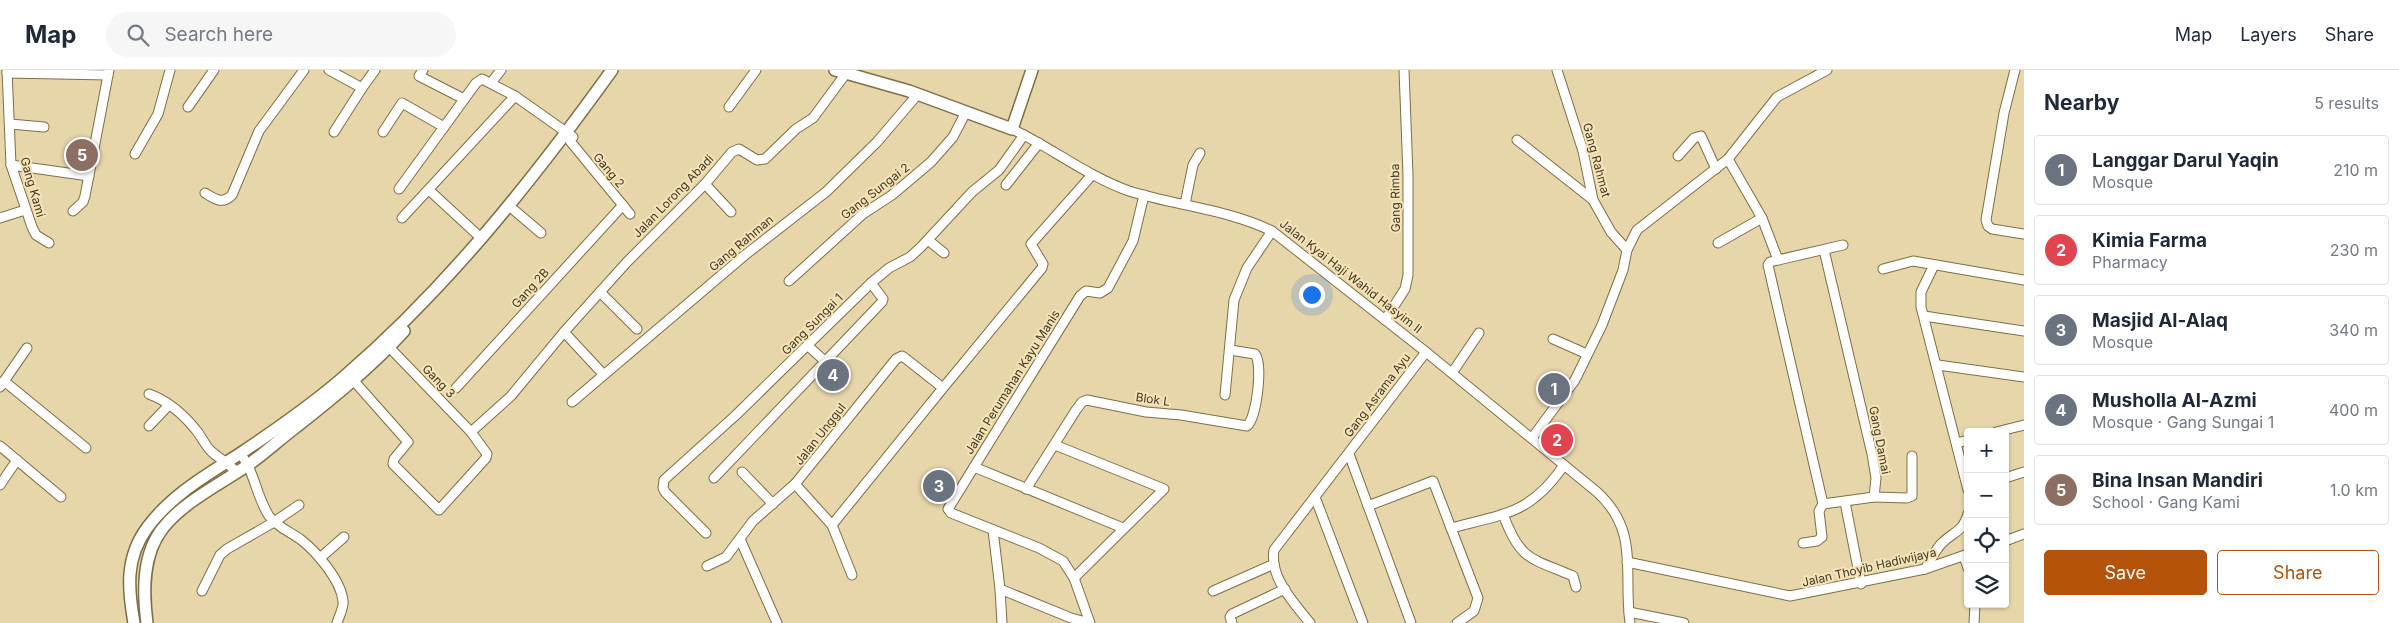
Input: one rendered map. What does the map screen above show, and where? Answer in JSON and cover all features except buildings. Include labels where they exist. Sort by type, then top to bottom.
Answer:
[{"type":"main road","points":[[134,623],[129,574],[132,556],[142,536],[160,512],[183,492],[285,423],[356,367],[428,297],[570,137],[612,70]]},
{"type":"main road","points":[[147,623],[144,602],[147,564],[152,546],[162,528],[186,507],[249,464],[354,381],[389,347],[434,301],[514,210],[620,70]]},
{"type":"main road","points":[[1012,129],[1032,70]]},
{"type":"main road","name":"Jalan Kyai Haji Wahid Hasyim II","points":[[841,71],[918,94],[1012,129]]},
{"type":"street","points":[[134,154],[158,114],[170,70]]},
{"type":"street","points":[[188,107],[214,70]]},
{"type":"street","points":[[205,193],[219,202],[225,201],[232,195],[259,131],[304,70]]},
{"type":"street","points":[[329,70],[362,88]]},
{"type":"street","points":[[334,132],[375,70]]},
{"type":"street","points":[[423,70],[419,76],[464,100]]},
{"type":"street","points":[[399,189],[479,80],[489,82],[501,70]]},
{"type":"street","points":[[729,107],[756,70]]},
{"type":"street","name":"Gang Rimba","points":[[1385,320],[1405,289],[1408,275],[1408,175],[1404,70]]},
{"type":"street","name":"Gang Rahmat","points":[[1557,70],[1583,151],[1593,200],[1611,232],[1627,250]]},
{"type":"street","points":[[1532,438],[1570,388],[1588,354],[1611,304],[1633,235],[1644,223],[1728,160],[1777,97],[1827,70]]},
{"type":"street","points":[[2015,70],[2004,113],[1986,220],[1988,226],[1992,229],[2024,234]]},
{"type":"street","name":"Jalan Lorong Abadi","points":[[471,432],[511,396],[600,292],[705,184],[735,150],[740,149],[757,160],[765,159],[796,129],[813,118],[841,71]]},
{"type":"street","points":[[7,72],[108,73],[90,176],[83,202],[73,211]]},
{"type":"street","name":"Gang Kami","points":[[7,72],[11,165],[25,210],[36,235],[49,243]]},
{"type":"street","name":"Gang 2","points":[[489,82],[515,96],[570,137],[630,214]]},
{"type":"street","name":"Gang Rahman","points":[[572,402],[744,256],[826,192],[877,142],[918,94]]},
{"type":"street","points":[[402,218],[515,96]]},
{"type":"street","points":[[383,132],[402,103],[444,127]]},
{"type":"street","name":"Gang Sungai 2","points":[[789,281],[848,227],[892,196],[931,162],[953,137],[966,112]]},
{"type":"street","points":[[10,124],[44,127]]},
{"type":"street","name":"Jalan Kyai Haji Wahid Hasyim II","points":[[1012,129],[1092,175],[1144,194],[1242,218],[1272,231],[1452,372],[1603,497],[1616,511],[1626,536],[1630,623]]},
{"type":"street","name":"Gang Sungai 1","points":[[706,533],[665,492],[662,485],[664,480],[808,346],[871,283],[889,268],[910,257],[928,240],[972,192],[999,170],[1024,135]]},
{"type":"street","points":[[1678,156],[1694,138],[1701,136],[1716,169]]},
{"type":"street","points":[[1517,140],[1593,200]]},
{"type":"street","points":[[1006,185],[1039,143]]},
{"type":"street","points":[[1185,204],[1193,165],[1200,153]]},
{"type":"street","points":[[1728,160],[1762,218],[1778,260]]},
{"type":"street","points":[[11,165],[90,176]]},
{"type":"street","points":[[852,575],[832,525],[1042,268],[1043,264],[1031,244],[1092,175]]},
{"type":"street","points":[[705,184],[731,212]]},
{"type":"street","points":[[429,190],[481,238]]},
{"type":"street","name":"Jalan Perumahan Kayu Manis","points":[[1090,623],[1074,578],[1063,561],[1040,548],[951,513],[948,509],[1083,293],[1089,291],[1103,293],[1108,288],[1133,241],[1144,194]]},
{"type":"street","name":"Gang 2B","points":[[456,388],[623,205]]},
{"type":"street","points":[[0,218],[25,210]]},
{"type":"street","points":[[514,210],[541,234]]},
{"type":"street","points":[[1718,243],[1762,218]]},
{"type":"street","points":[[1225,395],[1234,300],[1247,268],[1272,231]]},
{"type":"street","points":[[928,240],[944,253]]},
{"type":"street","points":[[1803,543],[1817,541],[1822,537],[1819,510],[1823,504],[1768,265],[1770,262],[1843,245]]},
{"type":"street","name":"Gang Damai","points":[[1824,250],[1872,454],[1876,478],[1874,497]]},
{"type":"street","points":[[1883,268],[1908,260],[2024,280]]},
{"type":"street","points":[[1934,265],[1922,292],[1924,316],[1938,364],[1964,473]]},
{"type":"street","points":[[714,478],[882,302],[883,299],[871,283]]},
{"type":"street","points":[[600,292],[637,329]]},
{"type":"street","points":[[1924,316],[2024,331]]},
{"type":"street","points":[[564,332],[603,374]]},
{"type":"street","points":[[1452,372],[1479,333]]},
{"type":"street","points":[[1553,339],[1588,354]]},
{"type":"street","points":[[808,346],[826,362]]},
{"type":"street","name":"Gang 3","points":[[354,381],[408,442],[393,461],[395,468],[439,510],[486,458],[486,450],[389,347]]},
{"type":"street","points":[[27,348],[2,384],[86,448]]},
{"type":"street","name":"Blok L","points":[[1055,445],[1082,402],[1093,401],[1146,412],[1181,415],[1247,426],[1251,420],[1255,405],[1258,359],[1254,354],[1230,350]]},
{"type":"street","name":"Gang Asrama Ayu","points":[[1274,564],[1273,557],[1277,544],[1349,454],[1426,352]]},
{"type":"street","name":"Jalan Unggul","points":[[832,525],[795,484],[896,358],[902,356],[943,388]]},
{"type":"street","points":[[1938,364],[2024,377]]},
{"type":"street","points":[[150,394],[169,405],[196,430],[212,452],[227,461],[236,472]]},
{"type":"street","points":[[149,426],[169,405]]},
{"type":"street","points":[[2009,429],[2024,425]]},
{"type":"street","points":[[1957,443],[1964,441]]},
{"type":"street","points":[[1026,489],[1055,445],[1164,489],[1074,578]]},
{"type":"street","points":[[0,446],[61,496]]},
{"type":"street","points":[[240,453],[249,464],[260,499],[274,522],[301,540],[320,558],[342,596],[344,603],[337,623]]},
{"type":"street","points":[[1349,454],[1411,623]]},
{"type":"street","points":[[1823,504],[1874,497],[1907,498],[1912,496],[1912,456]]},
{"type":"street","points":[[0,484],[17,460]]},
{"type":"street","points":[[1451,528],[1525,506],[1538,497],[1564,466]]},
{"type":"street","points":[[974,467],[1123,528]]},
{"type":"street","points":[[742,472],[773,504]]},
{"type":"street","points":[[2009,477],[2024,472]]},
{"type":"street","points":[[1368,506],[1433,481],[1478,598],[1474,611],[1457,623]]},
{"type":"street","points":[[707,566],[726,557],[753,521],[795,484]]},
{"type":"street","points":[[1315,497],[1363,623]]},
{"type":"street","points":[[1845,502],[1861,584]]},
{"type":"street","points":[[202,591],[220,555],[274,522],[299,504]]},
{"type":"street","points":[[1503,514],[1514,541],[1530,558],[1573,576],[1576,586]]},
{"type":"street","points":[[1925,569],[1936,549],[1944,541],[1960,531],[1966,518]]},
{"type":"street","points":[[993,530],[1002,623]]},
{"type":"street","points":[[2009,540],[2024,534]]},
{"type":"street","points":[[320,558],[344,537]]},
{"type":"street","points":[[740,539],[777,623]]},
{"type":"street","name":"Jalan Thoyib Hadiwijaya","points":[[1627,562],[1782,596],[1799,596],[1925,569],[1964,556]]},
{"type":"street","points":[[1213,591],[1274,564],[1285,589],[1310,623]]},
{"type":"street","points":[[1000,589],[1072,618],[1090,623]]},
{"type":"street","points":[[1232,623],[1230,617],[1232,614],[1285,589]]},
{"type":"street","points":[[1974,623],[1975,608]]},
{"type":"street","points":[[1629,612],[1684,623]]},
{"type":"place","name":"Bina Insan Mandiri","points":[[82,155]]},
{"type":"place","name":"Musholla Al-Azmi","points":[[833,375]]},
{"type":"place","name":"Langgar Darul Yaqin","points":[[1554,389]]},
{"type":"place","name":"Kimia Farma","points":[[1557,440]]},
{"type":"place","name":"Masjid Al-Alaq","points":[[939,486]]}]
